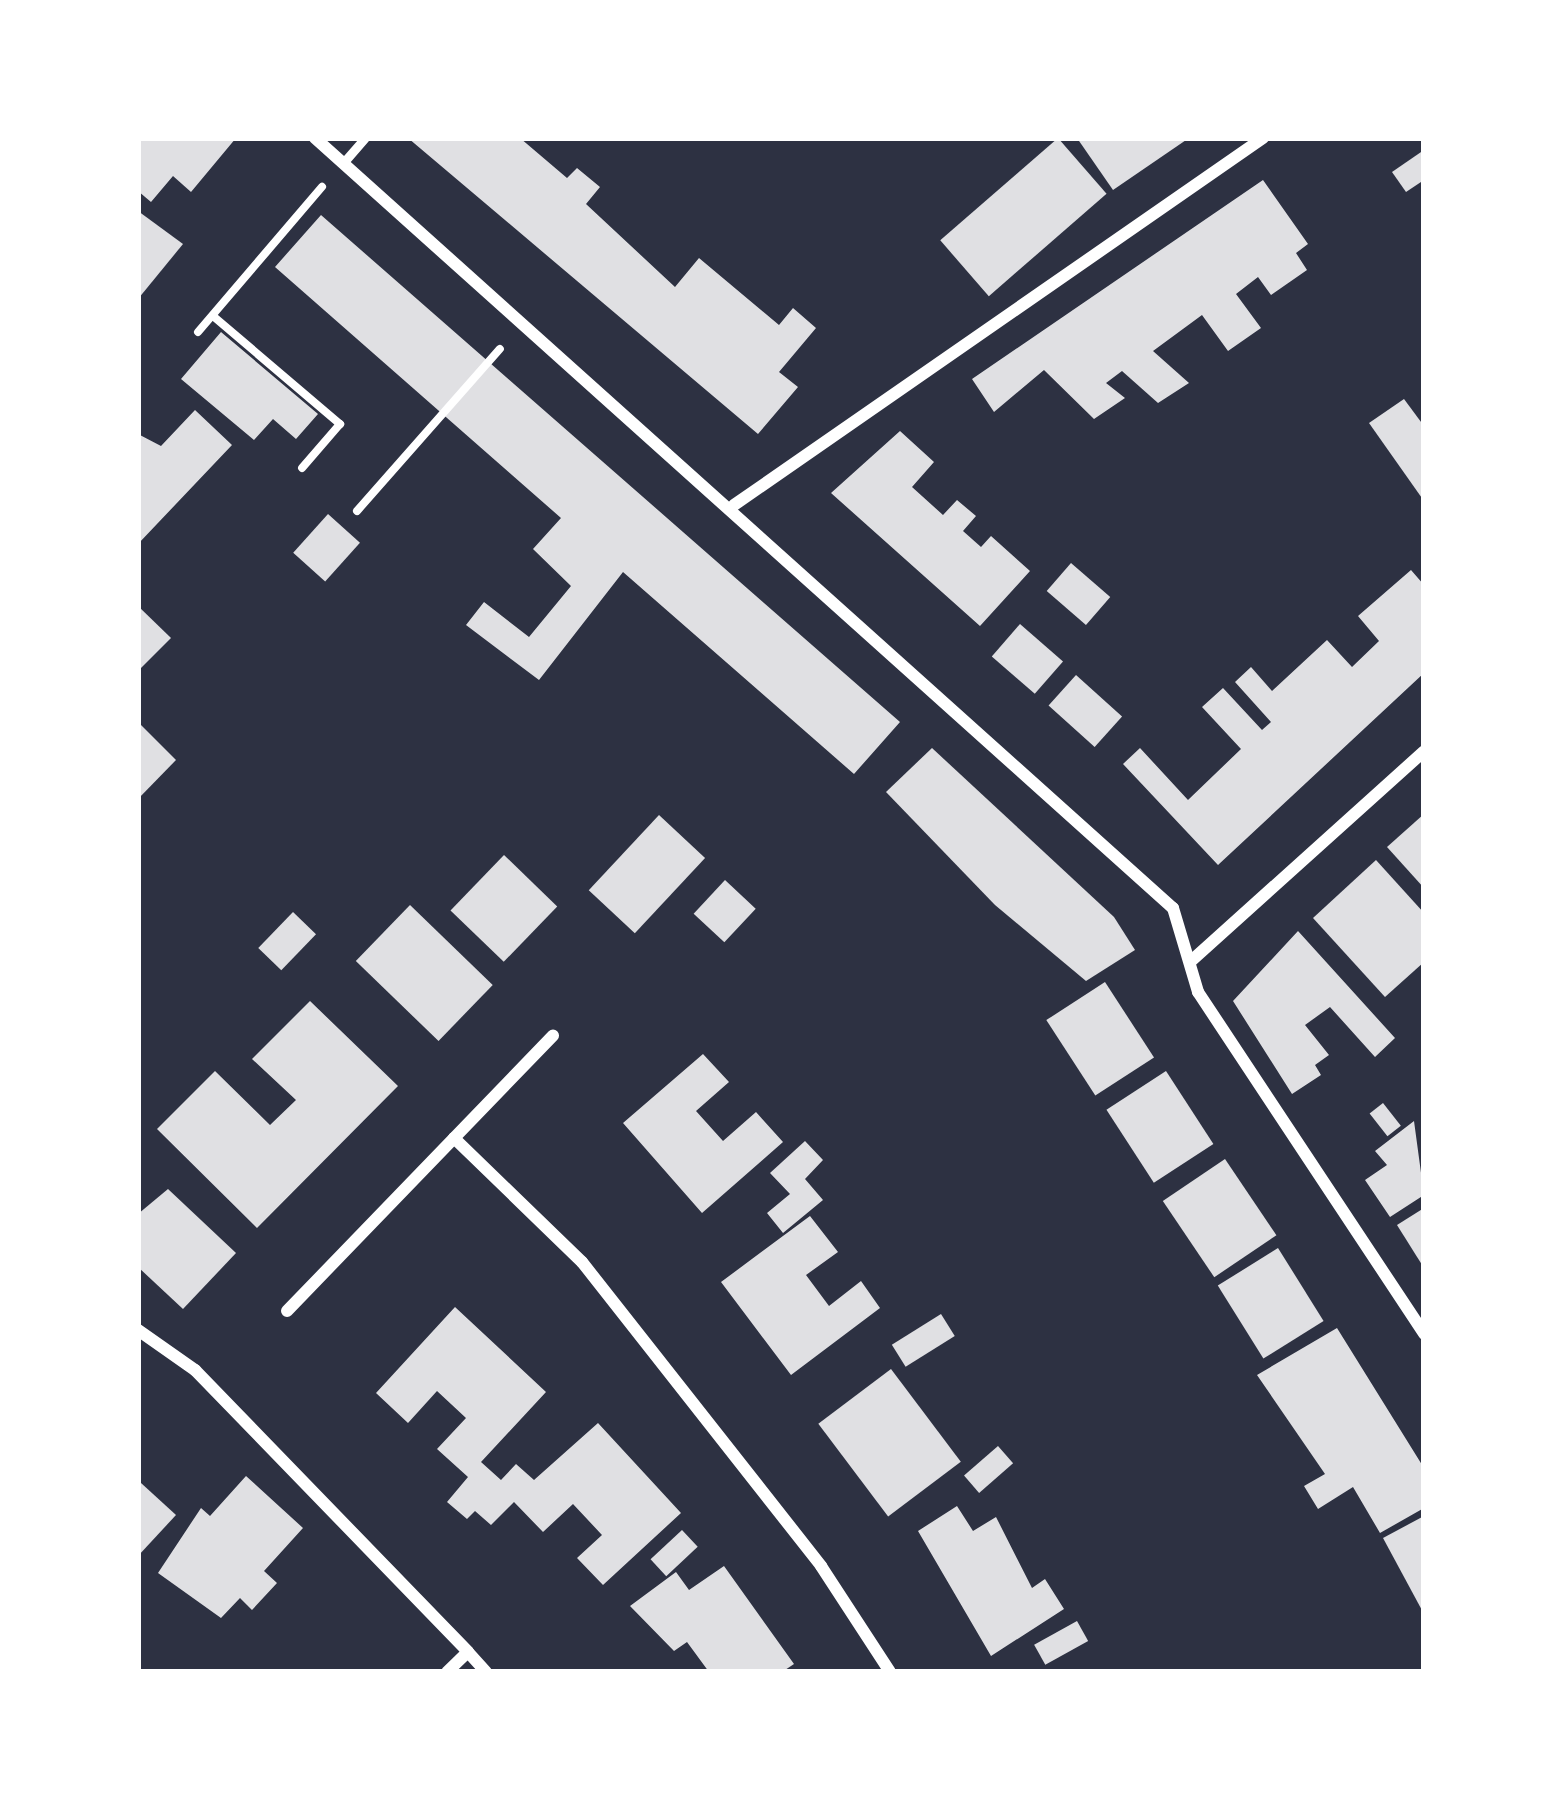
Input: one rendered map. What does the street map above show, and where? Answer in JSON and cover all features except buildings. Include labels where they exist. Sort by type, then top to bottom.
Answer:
[{"type":"street","points":[[315,138],[734,505],[1174,908],[1198,992],[1424,1334]]},
{"type":"street","points":[[1233,138],[1242,152]]},
{"type":"street","points":[[734,505],[1263,138]]},
{"type":"street","points":[[1190,962],[1424,751]]},
{"type":"street","points":[[286,1311],[553,1036]]},
{"type":"street","points":[[454,1138],[582,1262],[821,1566],[890,1672]]},
{"type":"street","points":[[138,1330],[195,1370],[486,1672]]},
{"type":"street","points":[[447,1672],[468,1652]]},
{"type":"lane","points":[[343,163],[365,138]]},
{"type":"path","points":[[199,332],[343,163]]},
{"type":"path","points":[[213,316],[340,424],[302,468]]},
{"type":"path","points":[[357,511],[525,322]]}]
